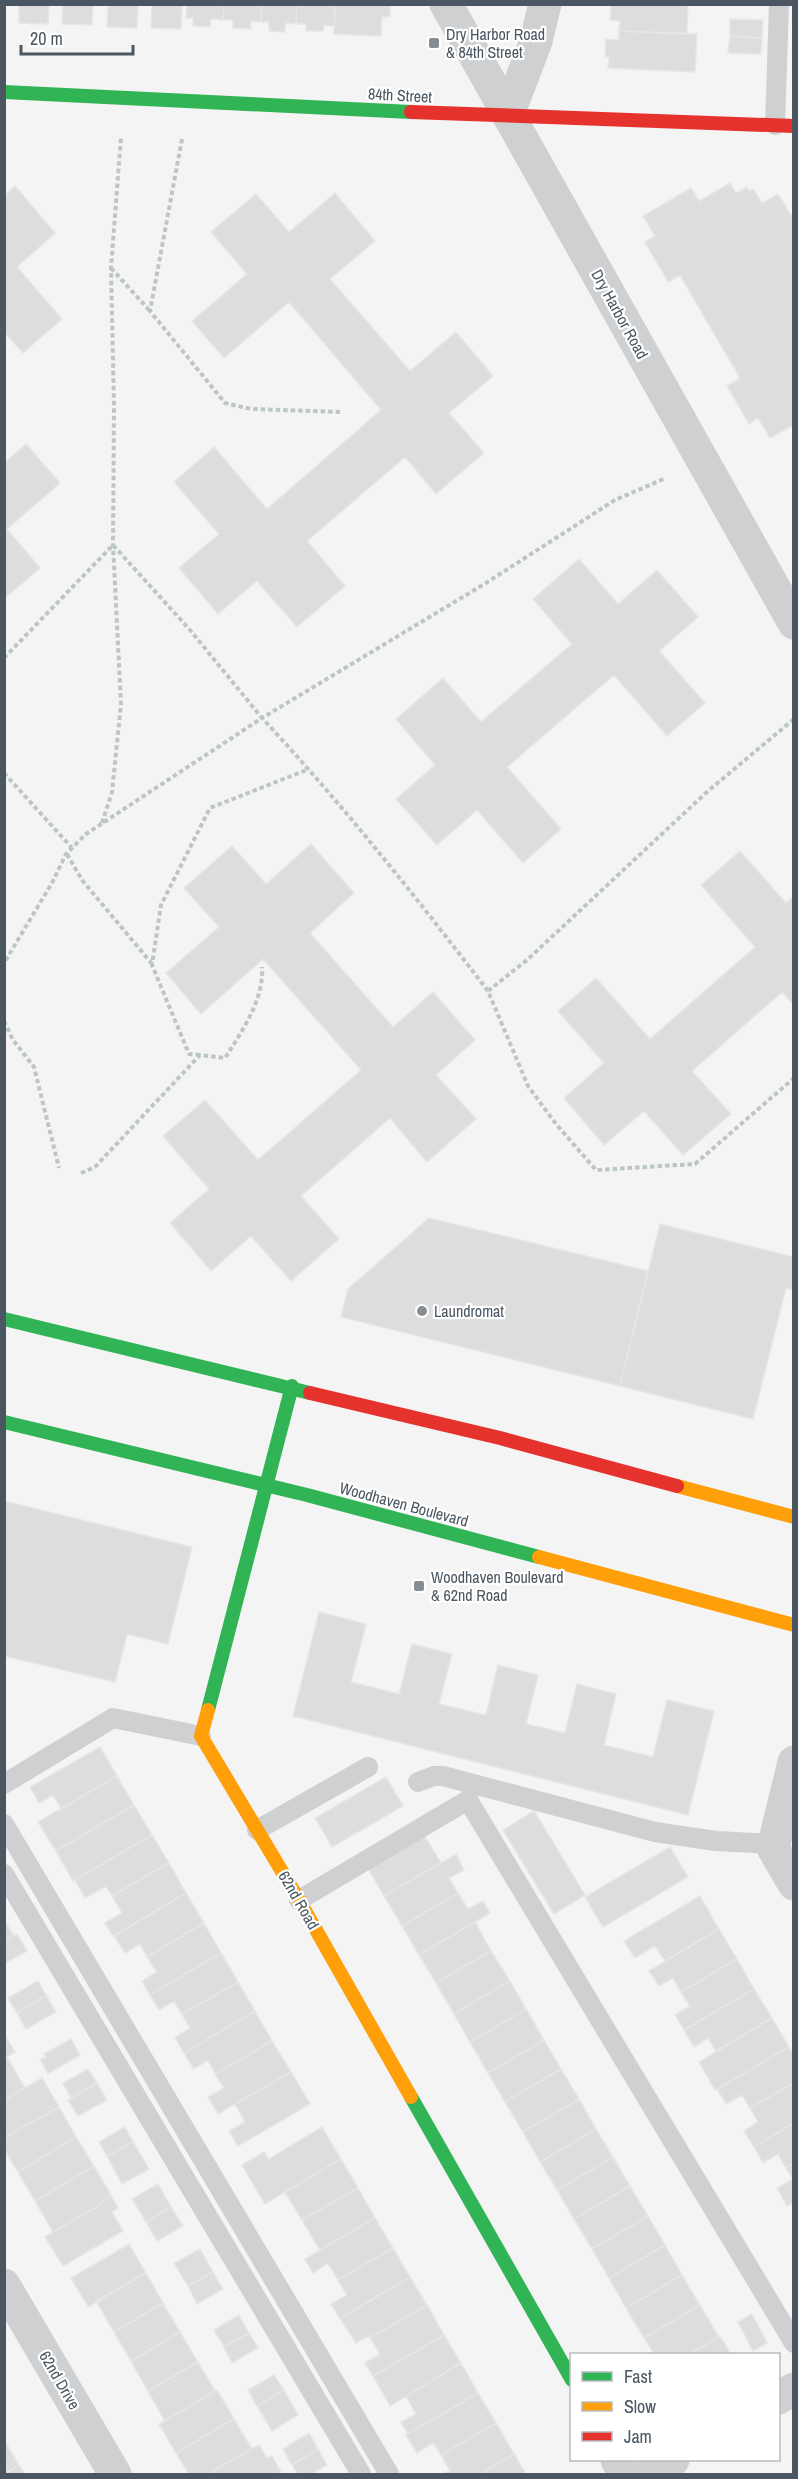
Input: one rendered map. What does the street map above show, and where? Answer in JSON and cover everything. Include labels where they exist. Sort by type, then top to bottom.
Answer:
[{"type":"street","name":"Dry Harbor Road","points":[[446,4],[794,624]]},
{"type":"street","points":[[508,115],[536,41],[545,4]]},
{"type":"street","name":"84th Street","points":[[4,92],[784,126]]},
{"type":"street","points":[[4,1319],[292,1386],[500,1438],[794,1517]]},
{"type":"street","points":[[201,1736],[292,1386]]},
{"type":"street","name":"Woodhaven Boulevard","points":[[4,1422],[267,1484],[794,1626]]},
{"type":"street","name":"62nd Road","points":[[201,1736],[299,1900],[570,2376]]},
{"type":"street","points":[[794,1762],[773,1848],[794,1884]]},
{"type":"street","name":"62nd Drive","points":[[4,2285],[115,2475]]},
{"type":"street","points":[[780,2397],[794,2389]]},
{"type":"street","points":[[618,2461],[625,2475]]},
{"type":"street","points":[[648,2475],[671,2461]]},
{"type":"lane","points":[[779,4],[784,126]]},
{"type":"lane","points":[[4,1784],[113,1718],[201,1736]]},
{"type":"lane","points":[[257,1830],[368,1767]]},
{"type":"lane","points":[[418,1782],[434,1776],[443,1776],[655,1832],[716,1841],[774,1844]]},
{"type":"lane","points":[[299,1900],[468,1800],[794,2343]]},
{"type":"lane","points":[[4,1824],[389,2475]]},
{"type":"lane","points":[[4,1874],[361,2475]]},
{"type":"path","points":[[101,824],[112,792],[121,704],[113,545],[114,407],[111,268],[122,136]]},
{"type":"path","points":[[150,311],[182,139]]},
{"type":"path","points":[[111,268],[150,311],[225,403],[251,408],[342,412]]},
{"type":"path","points":[[4,963],[52,883],[66,854],[101,824],[262,718],[486,583],[615,500],[666,478]]},
{"type":"path","points":[[4,658],[113,545]]},
{"type":"path","points":[[113,545],[190,630],[262,718],[309,769],[410,889],[488,991],[528,1086],[556,1124],[596,1170],[695,1164],[794,1078]]},
{"type":"path","points":[[488,991],[527,960],[708,791],[794,719]]},
{"type":"path","points":[[153,965],[161,905],[210,808],[309,769]]},
{"type":"path","points":[[4,773],[72,848]]},
{"type":"path","points":[[66,854],[82,880],[153,965],[189,1054],[225,1058],[253,1012],[263,977],[262,967]]},
{"type":"path","points":[[4,1021],[13,1040],[34,1067],[59,1168]]},
{"type":"path","points":[[81,1173],[95,1167],[200,1055]]},
{"type":"building","points":[[19,4],[49,4],[48,24],[19,23]]},
{"type":"building","points":[[63,4],[93,4],[92,25],[62,24]]},
{"type":"building","points":[[108,4],[138,4],[137,28],[107,27]]},
{"type":"building","points":[[152,4],[182,4],[181,29],[151,28]]},
{"type":"building","points":[[187,4],[224,4],[223,20],[211,19],[210,27],[193,26],[193,18],[186,18]]},
{"type":"building","points":[[224,4],[262,4],[261,22],[251,21],[251,29],[233,28],[233,20],[223,20]]},
{"type":"building","points":[[262,4],[297,4],[296,24],[285,23],[285,32],[269,31],[269,22],[261,22]]},
{"type":"building","points":[[297,4],[335,4],[334,26],[324,25],[323,31],[306,31],[306,24],[296,24]]},
{"type":"building","points":[[335,4],[390,4],[390,17],[382,17],[381,36],[334,34]]},
{"type":"building","points":[[611,4],[688,4],[687,34],[619,31],[620,21],[610,20]]},
{"type":"building","points":[[730,19],[763,20],[762,38],[730,36]]},
{"type":"building","points":[[619,31],[697,34],[695,72],[608,68],[609,57],[605,57],[606,39],[619,40]]},
{"type":"building","points":[[730,36],[762,38],[761,54],[728,53]]},
{"type":"building","points":[[730,183],[736,193],[747,187],[749,191],[753,189],[762,203],[778,194],[794,220],[794,425],[770,438],[758,418],[749,424],[727,386],[740,378],[680,275],[668,282],[645,242],[655,236],[643,216],[691,188],[699,201]]},
{"type":"building","points":[[15,186],[55,233],[17,267],[62,319],[23,353],[4,332],[4,196]]},
{"type":"building","points":[[335,193],[375,241],[330,279],[410,371],[456,332],[493,376],[449,413],[484,453],[436,494],[405,457],[307,541],[345,586],[297,627],[257,581],[218,614],[179,568],[219,534],[174,482],[214,447],[267,509],[381,410],[289,302],[224,358],[192,321],[247,274],[211,232],[256,194],[289,232]]},
{"type":"building","points":[[26,444],[60,483],[7,529],[40,568],[4,599],[4,463]]},
{"type":"building","points":[[579,559],[618,604],[657,570],[698,617],[659,651],[705,703],[667,736],[614,675],[507,767],[561,829],[523,863],[477,810],[437,845],[396,799],[435,765],[396,719],[443,678],[481,722],[572,644],[533,599]]},
{"type":"building","points":[[311,844],[354,893],[310,933],[393,1027],[433,992],[475,1040],[436,1075],[476,1119],[427,1162],[390,1118],[301,1196],[339,1239],[291,1281],[251,1236],[211,1271],[170,1223],[209,1189],[163,1136],[205,1100],[258,1160],[361,1070],[263,959],[201,1014],[166,973],[219,927],[184,888],[232,846],[266,884]]},
{"type":"building","points":[[740,851],[786,903],[794,896],[794,1005],[782,992],[692,1071],[731,1114],[683,1155],[644,1111],[604,1145],[564,1098],[604,1063],[558,1011],[596,978],[650,1039],[755,947],[701,885]]},
{"type":"building","points":[[429,1218],[648,1271],[620,1386],[341,1317],[348,1289]]},
{"type":"building","points":[[660,1224],[794,1257],[794,1290],[786,1288],[753,1419],[620,1386]]},
{"type":"building","points":[[4,1501],[192,1547],[168,1644],[127,1634],[115,1682],[4,1656]]},
{"type":"building","points":[[319,1612],[366,1624],[351,1682],[399,1694],[412,1644],[452,1654],[439,1704],[486,1715],[498,1665],[538,1675],[526,1724],[565,1733],[577,1684],[616,1694],[604,1745],[653,1757],[667,1700],[714,1711],[688,1815],[293,1716]]},
{"type":"building","points":[[100,1747],[117,1776],[61,1809],[53,1795],[39,1803],[30,1787]]},
{"type":"building","points":[[117,1776],[134,1805],[56,1851],[38,1822]]},
{"type":"building","points":[[386,1777],[403,1806],[332,1847],[315,1818]]},
{"type":"building","points":[[134,1805],[152,1835],[73,1881],[56,1851]]},
{"type":"building","points":[[534,1811],[585,1895],[554,1914],[503,1830]]},
{"type":"building","points":[[421,1830],[441,1863],[384,1896],[365,1863]]},
{"type":"building","points":[[152,1835],[169,1863],[112,1896],[106,1886],[85,1898],[75,1880]]},
{"type":"building","points":[[670,1847],[688,1877],[603,1927],[585,1897]]},
{"type":"building","points":[[456,1854],[464,1870],[449,1878],[458,1893],[402,1926],[384,1896]]},
{"type":"building","points":[[169,1863],[186,1893],[113,1936],[105,1923],[122,1913],[112,1896]]},
{"type":"building","points":[[186,1893],[204,1923],[147,1957],[140,1944],[125,1953],[114,1936]]},
{"type":"building","points":[[458,1893],[468,1909],[483,1901],[490,1913],[419,1955],[402,1926]]},
{"type":"building","points":[[700,1896],[719,1929],[665,1961],[655,1946],[635,1958],[624,1941]]},
{"type":"building","points":[[4,1920],[14,1936],[4,1941]]},
{"type":"building","points":[[475,1922],[491,1951],[436,1983],[419,1955]]},
{"type":"building","points":[[204,1923],[221,1953],[150,1995],[142,1981],[157,1972],[147,1957]]},
{"type":"building","points":[[719,1929],[737,1959],[681,1992],[673,1978],[659,1986],[649,1971]]},
{"type":"building","points":[[17,1934],[27,1951],[4,1964],[4,1941]]},
{"type":"building","points":[[491,1951],[510,1981],[454,2014],[436,1983]]},
{"type":"building","points":[[221,1953],[238,1982],[182,2014],[174,2001],[159,2010],[150,1995]]},
{"type":"building","points":[[737,1959],[754,1989],[684,2030],[675,2015],[690,2006],[681,1992]]},
{"type":"building","points":[[38,1981],[46,1995],[17,2013],[8,1998]]},
{"type":"building","points":[[510,1981],[526,2009],[470,2042],[454,2014]]},
{"type":"building","points":[[238,1982],[255,2011],[184,2053],[175,2037],[190,2028],[182,2014]]},
{"type":"building","points":[[754,1989],[772,2018],[716,2051],[708,2038],[694,2047],[684,2030]]},
{"type":"building","points":[[46,1995],[56,2012],[26,2029],[17,2013]]},
{"type":"building","points":[[526,2009],[544,2040],[488,2073],[470,2042]]},
{"type":"building","points":[[255,2011],[272,2041],[215,2074],[208,2060],[194,2069],[184,2053]]},
{"type":"building","points":[[772,2018],[789,2047],[715,2090],[699,2062]]},
{"type":"building","points":[[4,2034],[15,2052],[4,2059]]},
{"type":"building","points":[[71,2039],[80,2055],[48,2074],[40,2059],[46,2057],[44,2054]]},
{"type":"building","points":[[544,2040],[561,2069],[505,2102],[488,2073]]},
{"type":"building","points":[[272,2041],[291,2072],[218,2114],[208,2097],[224,2088],[215,2074]]},
{"type":"building","points":[[789,2047],[794,2055],[794,2083],[750,2108],[742,2095],[726,2104],[717,2089]]},
{"type":"building","points":[[7,2057],[25,2088],[4,2100],[4,2059]]},
{"type":"building","points":[[88,2069],[97,2083],[71,2098],[63,2083]]},
{"type":"building","points":[[561,2069],[579,2099],[523,2132],[505,2102]]},
{"type":"building","points":[[291,2072],[310,2104],[238,2146],[229,2131],[245,2122],[235,2104]]},
{"type":"building","points":[[42,2078],[59,2107],[4,2138],[4,2100]]},
{"type":"building","points":[[97,2083],[107,2100],[78,2116],[68,2100]]},
{"type":"building","points":[[794,2083],[794,2123],[754,2147],[744,2131],[758,2122],[750,2108]]},
{"type":"building","points":[[579,2099],[596,2129],[540,2162],[523,2132]]},
{"type":"building","points":[[59,2107],[76,2137],[18,2172],[4,2149],[4,2138]]},
{"type":"building","points":[[794,2123],[794,2163],[786,2168],[778,2154],[763,2163],[754,2147]]},
{"type":"building","points":[[125,2127],[133,2142],[107,2156],[99,2142]]},
{"type":"building","points":[[322,2127],[341,2159],[265,2204],[242,2165],[264,2152],[269,2159]]},
{"type":"building","points":[[596,2129],[613,2157],[557,2190],[540,2162]]},
{"type":"building","points":[[76,2137],[94,2166],[35,2201],[18,2172]]},
{"type":"building","points":[[133,2142],[149,2169],[122,2184],[107,2156]]},
{"type":"building","points":[[613,2157],[630,2186],[574,2219],[557,2190]]},
{"type":"building","points":[[341,2159],[358,2188],[302,2220],[285,2192]]},
{"type":"building","points":[[794,2163],[794,2202],[787,2206],[777,2188],[793,2179],[786,2168]]},
{"type":"building","points":[[94,2166],[111,2195],[102,2201],[103,2203],[53,2232],[35,2201]]},
{"type":"building","points":[[158,2184],[171,2207],[146,2222],[132,2199]]},
{"type":"building","points":[[630,2186],[648,2216],[592,2249],[574,2219]]},
{"type":"building","points":[[358,2188],[375,2218],[320,2250],[302,2220]]},
{"type":"building","points":[[111,2195],[118,2208],[112,2212],[123,2231],[63,2266],[45,2237],[103,2203],[102,2201]]},
{"type":"building","points":[[171,2207],[183,2226],[157,2241],[146,2222]]},
{"type":"building","points":[[648,2216],[665,2245],[609,2278],[592,2249]]},
{"type":"building","points":[[375,2218],[393,2248],[338,2280],[328,2263],[313,2273],[305,2259]]},
{"type":"building","points":[[129,2244],[146,2273],[88,2307],[71,2278]]},
{"type":"building","points":[[665,2245],[682,2275],[626,2308],[609,2278]]},
{"type":"building","points":[[393,2248],[410,2277],[340,2319],[331,2304],[347,2295],[338,2280]]},
{"type":"building","points":[[200,2249],[213,2272],[188,2286],[174,2263]]},
{"type":"building","points":[[213,2272],[223,2289],[197,2304],[188,2286]]},
{"type":"building","points":[[146,2273],[163,2303],[114,2332],[96,2301]]},
{"type":"building","points":[[682,2275],[700,2305],[644,2338],[626,2308]]},
{"type":"building","points":[[410,2277],[427,2305],[370,2338],[369,2336],[356,2343],[340,2318]]},
{"type":"building","points":[[163,2303],[180,2332],[131,2361],[114,2332]]},
{"type":"building","points":[[427,2305],[444,2335],[373,2376],[365,2363],[380,2354],[370,2338]]},
{"type":"building","points":[[700,2305],[719,2337],[692,2353],[653,2353],[644,2338]]},
{"type":"building","points":[[752,2314],[767,2343],[753,2351],[738,2322]]},
{"type":"building","points":[[239,2315],[249,2333],[224,2347],[214,2330]]},
{"type":"building","points":[[180,2332],[198,2362],[148,2391],[131,2361]]},
{"type":"building","points":[[249,2333],[258,2348],[232,2363],[224,2347]]},
{"type":"building","points":[[444,2335],[461,2363],[390,2406],[373,2376]]},
{"type":"building","points":[[719,2337],[730,2353],[692,2353]]},
{"type":"building","points":[[198,2362],[215,2391],[165,2421],[148,2391]]},
{"type":"building","points":[[461,2363],[478,2393],[408,2434],[401,2422],[416,2414],[406,2396]]},
{"type":"building","points":[[274,2375],[284,2390],[257,2406],[248,2390]]},
{"type":"building","points":[[217,2390],[234,2419],[176,2453],[159,2424]]},
{"type":"building","points":[[284,2390],[298,2415],[272,2431],[257,2406]]},
{"type":"building","points":[[478,2393],[496,2423],[441,2455],[433,2443],[417,2453],[406,2435]]},
{"type":"building","points":[[234,2419],[252,2449],[208,2474],[189,2474],[176,2453]]},
{"type":"building","points":[[496,2423],[514,2454],[480,2474],[443,2474],[450,2471],[441,2455]]},
{"type":"building","points":[[309,2433],[318,2449],[292,2465],[283,2449]]},
{"type":"building","points":[[4,2440],[19,2465],[4,2474]]},
{"type":"building","points":[[259,2445],[267,2458],[272,2456],[281,2472],[276,2474],[208,2474]]},
{"type":"building","points":[[318,2449],[327,2465],[311,2474],[298,2474],[292,2465]]},
{"type":"building","points":[[514,2454],[526,2474],[480,2474]]},
{"type":"building","points":[[19,2465],[25,2474],[4,2474]]},
{"type":"traffic: fast","points":[[4,92],[411,112]]},
{"type":"traffic: fast","points":[[4,1319],[310,1393]]},
{"type":"traffic: fast","points":[[208,1710],[292,1386]]},
{"type":"traffic: fast","points":[[4,1422],[307,1495],[539,1557]]},
{"type":"traffic: fast","points":[[411,2097],[570,2376]]},
{"type":"traffic: slow","points":[[677,1486],[794,1517]]},
{"type":"traffic: slow","points":[[539,1557],[794,1625]]},
{"type":"traffic: slow","points":[[208,1710],[201,1736],[299,1900],[411,2097]]},
{"type":"traffic: jam","points":[[411,112],[794,126]]},
{"type":"traffic: jam","points":[[310,1393],[500,1438],[677,1486]]},
{"type":"place","name":"Dry Harbor Road & 84th Street","points":[[434,43]]},
{"type":"place","name":"Laundromat","points":[[422,1311]]},
{"type":"place","name":"Woodhaven Boulevard & 62nd Road","points":[[419,1586]]}]
